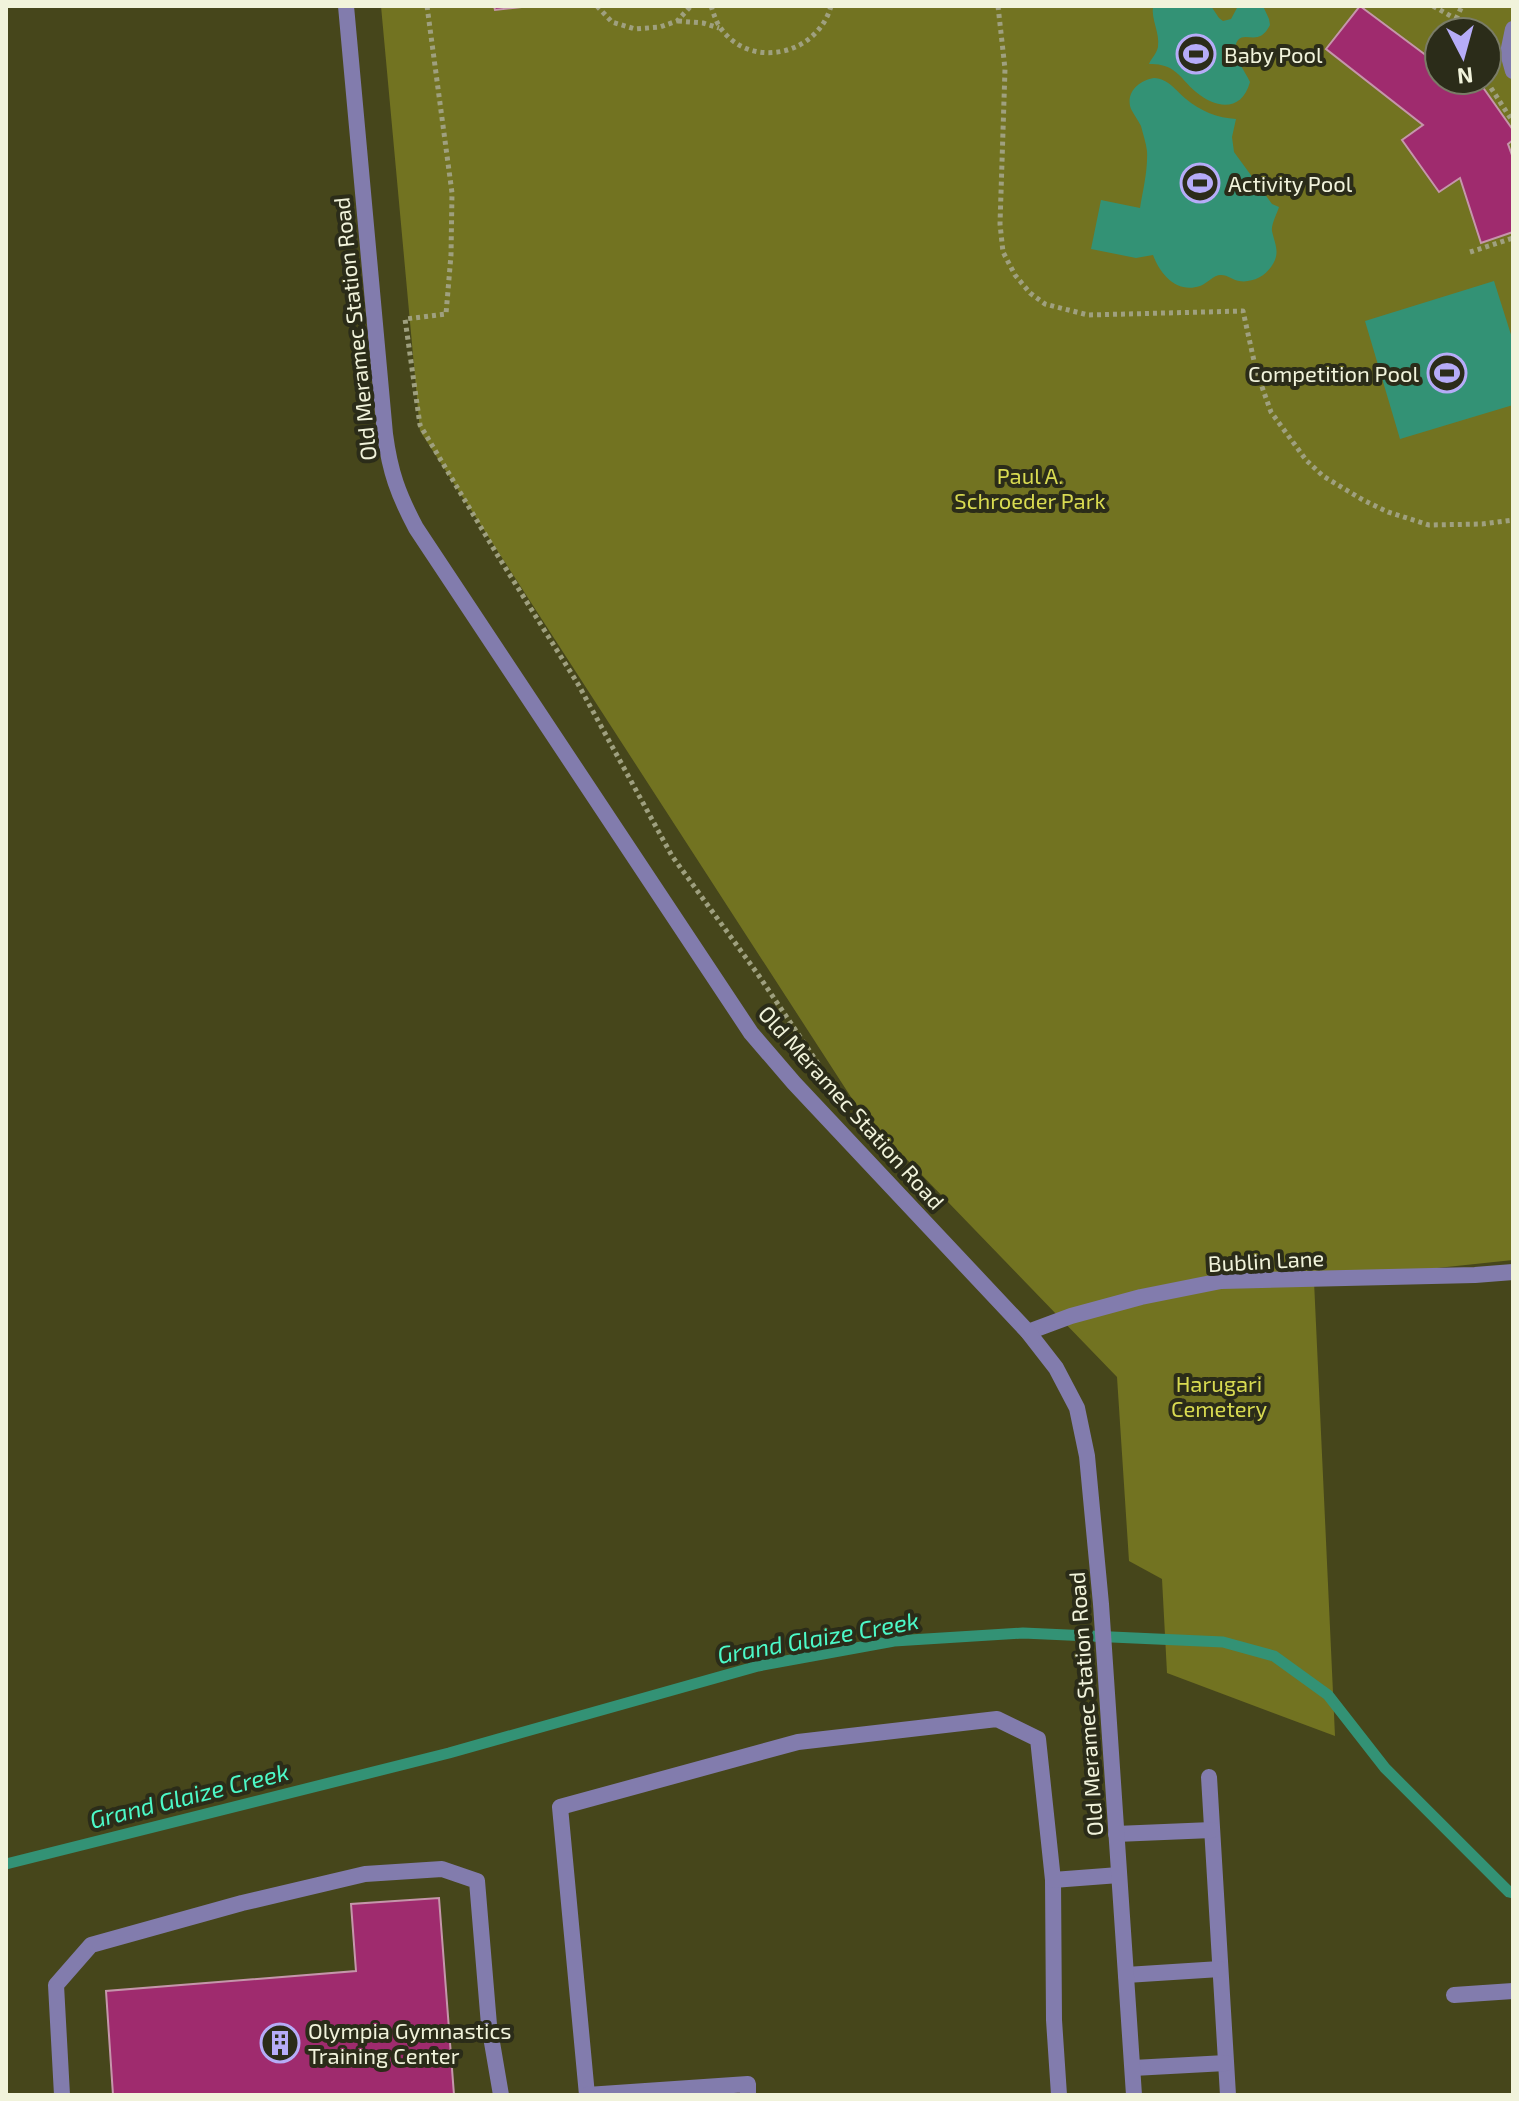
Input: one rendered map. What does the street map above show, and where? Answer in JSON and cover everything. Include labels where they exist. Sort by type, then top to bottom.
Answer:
[{"type":"street","name":"Old Meramec Station Road","points":[[346,6],[385,434],[394,484],[405,508],[751,1033],[794,1083],[1028,1332],[1056,1368],[1077,1408],[1087,1456],[1101,1604],[1134,2095]]},
{"type":"street","points":[[1513,29],[1508,53],[1513,71]]},
{"type":"street","name":"Bublin Lane","points":[[1028,1332],[1071,1316],[1141,1297],[1221,1281],[1513,1272]]},
{"type":"street","points":[[748,2095],[748,2084],[587,2095],[560,1807],[798,1742],[997,1719],[1038,1739],[1053,1880],[1054,2020],[1059,2095]]},
{"type":"street","points":[[1209,1777],[1228,2095]]},
{"type":"street","points":[[1116,1834],[1212,1830]]},
{"type":"street","points":[[62,2095],[56,1985],[91,1945],[242,1903],[365,1874],[442,1869],[477,1881],[489,2025],[501,2095]]},
{"type":"street","points":[[1053,1880],[1119,1875]]},
{"type":"street","points":[[1126,1975],[1220,1969]]},
{"type":"street","points":[[1454,1995],[1513,1991]]},
{"type":"street","points":[[1133,2068],[1226,2063]]},
{"type":"path","points":[[427,6],[452,193],[451,255],[446,314],[405,319],[420,425],[578,684],[672,856],[757,973],[831,1083]]},
{"type":"path","points":[[597,6],[612,22],[635,29],[660,27],[677,21],[703,23],[723,31]]},
{"type":"path","points":[[677,21],[691,6]]},
{"type":"path","points":[[711,6],[723,31],[736,42],[758,52],[784,51],[801,46],[815,36],[831,6]]},
{"type":"path","points":[[998,6],[1005,69],[1000,224],[1003,252],[1015,275],[1030,293],[1045,304],[1088,315],[1243,311],[1256,370],[1271,412],[1306,460],[1323,476],[1388,512],[1429,525],[1513,520]]},
{"type":"path","points":[[1433,6],[1451,16]]},
{"type":"path","points":[[1497,96],[1513,122]]},
{"type":"path","points":[[1470,252],[1513,238]]},
{"type":"green space","name":"Paul A. Schroeder Park","points":[[381,6],[1513,6],[1513,1260],[1314,1281],[1335,1736],[1167,1673],[1162,1579],[1129,1561],[1117,1377],[860,1111],[420,431]]},
{"type":"shaded area","name":"Baby Pool","points":[[1153,6],[1211,6],[1223,21],[1231,19],[1238,6],[1263,6],[1270,25],[1266,32],[1257,37],[1241,38],[1236,45],[1237,56],[1250,82],[1241,99],[1228,105],[1212,102],[1170,68],[1149,64],[1158,47]]},
{"type":"shaded area","name":"Activity Pool","points":[[1154,78],[1168,83],[1203,110],[1236,119],[1232,137],[1234,152],[1272,204],[1279,207],[1272,228],[1276,257],[1261,276],[1244,281],[1218,275],[1200,286],[1184,287],[1170,281],[1153,255],[1136,258],[1091,249],[1101,200],[1140,208],[1147,151],[1141,126],[1131,109],[1130,98],[1139,84]]},
{"type":"shaded area","name":"Competition Pool","points":[[1494,281],[1513,341],[1513,405],[1400,439],[1365,321]]},
{"type":"building","points":[[494,6],[531,6],[495,10]]},
{"type":"building","points":[[1360,6],[1423,53],[1423,96],[1489,96],[1513,130],[1513,140],[1508,144],[1513,158],[1513,232],[1481,243],[1460,178],[1439,192],[1402,140],[1423,125],[1326,49]]},
{"type":"building","name":"Olympia Gymnastics Training Center","points":[[439,1898],[454,2095],[113,2095],[106,1991],[356,1971],[351,1904]]},
{"type":"waterway","name":"Grand Glaize Creek","points":[[6,1864],[449,1753],[758,1666],[894,1641],[1023,1633],[1223,1642],[1274,1656],[1328,1695],[1385,1768],[1513,1893]]},
{"type":"place","name":"Baby Pool","points":[[1196,54]]},
{"type":"place","name":"Activity Pool","points":[[1200,183]]},
{"type":"place","name":"Competition Pool","points":[[1447,373]]},
{"type":"place","name":"Olympia Gymnastics Training Center","points":[[280,2043]]},
{"type":"park label","name":"Harugari Cemetery","points":[[1219,1396]]}]
